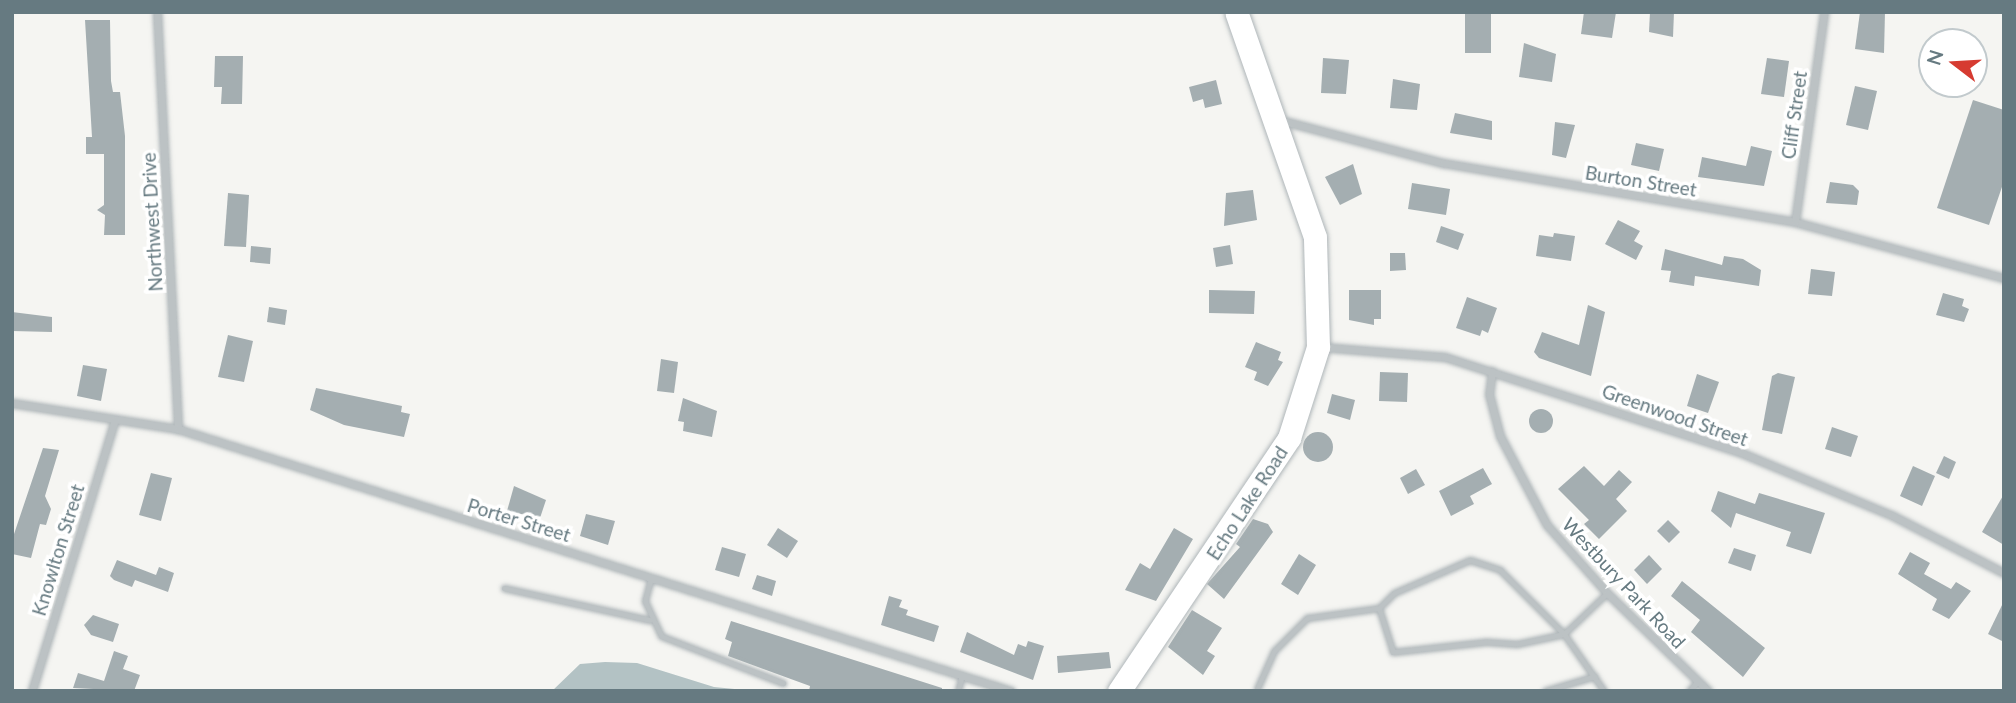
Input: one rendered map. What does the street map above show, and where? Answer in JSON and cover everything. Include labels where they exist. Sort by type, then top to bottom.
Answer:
[{"type":"main road","name":"Echo Lake Road","points":[[1119,691],[1289,438],[1318,347],[1315,237],[1237,12]]},
{"type":"street","name":"Northwest Drive","points":[[157,12],[178,429]]},
{"type":"street","name":"Cliff Street","points":[[1795,222],[1824,12]]},
{"type":"street","name":"Burton Street","points":[[1273,119],[1443,163],[1795,222],[2004,278]]},
{"type":"street","name":"Greenwood Street","points":[[1318,347],[1446,357],[1742,453],[1893,516],[2004,573]]},
{"type":"street","name":"Westbury Park Road","points":[[1492,371],[1489,394],[1500,436],[1547,525],[1607,593],[1708,691]]},
{"type":"street","name":"Porter Street","points":[[12,403],[178,429],[1011,691]]},
{"type":"street","name":"Knowlton Street","points":[[32,691],[115,419]]},
{"type":"lane","points":[[1257,689],[1274,651],[1307,618],[1379,608],[1394,593],[1470,559],[1500,570],[1564,634],[1604,691]]},
{"type":"lane","points":[[651,578],[645,601],[650,620],[661,636],[783,683]]},
{"type":"lane","points":[[504,588],[650,620]]},
{"type":"lane","points":[[1379,608],[1392,652],[1485,642],[1517,644],[1564,634],[1607,593]]},
{"type":"lane","points":[[958,691],[962,675]]},
{"type":"lane","points":[[1545,691],[1595,676]]},
{"type":"lane","points":[[1689,691],[1697,682]]},
{"type":"shaded area","points":[[637,663],[714,687],[755,691],[552,691],[580,664]]},
{"type":"building","points":[[1465,12],[1491,12],[1491,53],[1465,53]]},
{"type":"building","points":[[1584,12],[1616,12],[1612,38],[1581,34]]},
{"type":"building","points":[[1650,12],[1674,12],[1673,37],[1649,32]]},
{"type":"building","points":[[1860,12],[1885,12],[1884,53],[1855,49]]},
{"type":"building","points":[[85,20],[110,20],[111,81],[113,92],[120,92],[125,136],[125,235],[104,235],[105,215],[97,210],[104,205],[104,154],[86,154],[86,137],[92,137]]},
{"type":"building","points":[[1524,43],[1556,54],[1552,82],[1519,77]]},
{"type":"building","points":[[215,56],[243,56],[242,104],[221,104],[222,87],[214,87]]},
{"type":"building","points":[[1323,58],[1349,60],[1346,94],[1321,93]]},
{"type":"building","points":[[1767,58],[1789,61],[1784,97],[1761,94]]},
{"type":"building","points":[[1393,79],[1420,84],[1417,110],[1390,108]]},
{"type":"building","points":[[1216,80],[1222,104],[1205,108],[1203,99],[1193,102],[1189,87]]},
{"type":"building","points":[[1855,86],[1877,91],[1868,130],[1846,125]]},
{"type":"building","points":[[1973,100],[2004,110],[2004,181],[1989,225],[1937,208]]},
{"type":"building","points":[[1455,113],[1492,121],[1492,140],[1450,133]]},
{"type":"building","points":[[1555,122],[1575,125],[1566,158],[1552,155]]},
{"type":"building","points":[[1636,143],[1664,149],[1659,171],[1631,165]]},
{"type":"building","points":[[1751,146],[1772,151],[1764,186],[1698,177],[1702,157],[1746,166]]},
{"type":"building","points":[[1353,164],[1362,194],[1340,205],[1325,177]]},
{"type":"building","points":[[1830,182],[1853,185],[1859,191],[1857,205],[1826,203]]},
{"type":"building","points":[[1412,183],[1450,189],[1446,215],[1408,209]]},
{"type":"building","points":[[1253,190],[1257,220],[1224,226],[1226,193]]},
{"type":"building","points":[[228,193],[249,195],[246,247],[224,246]]},
{"type":"building","points":[[1618,220],[1640,231],[1634,241],[1643,246],[1636,260],[1605,244]]},
{"type":"building","points":[[1441,226],[1464,234],[1458,250],[1436,242]]},
{"type":"building","points":[[1554,233],[1575,236],[1571,261],[1536,256],[1539,235],[1553,237]]},
{"type":"building","points":[[1230,245],[1233,264],[1216,267],[1213,248]]},
{"type":"building","points":[[251,246],[271,248],[270,264],[250,262]]},
{"type":"building","points":[[1665,249],[1722,265],[1724,256],[1743,259],[1761,270],[1759,286],[1695,276],[1694,286],[1669,282],[1671,271],[1661,270]]},
{"type":"building","points":[[1390,253],[1405,253],[1406,270],[1390,271]]},
{"type":"building","points":[[1811,269],[1835,272],[1832,296],[1808,294]]},
{"type":"building","points":[[1209,290],[1255,291],[1254,314],[1209,313]]},
{"type":"building","points":[[1349,290],[1381,290],[1381,319],[1374,319],[1374,325],[1349,320]]},
{"type":"building","points":[[1943,293],[1964,299],[1962,306],[1969,309],[1964,322],[1936,315]]},
{"type":"building","points":[[1467,297],[1497,308],[1488,333],[1482,330],[1480,336],[1456,328]]},
{"type":"building","points":[[1588,305],[1605,312],[1591,376],[1539,358],[1534,352],[1542,332],[1579,345]]},
{"type":"building","points":[[269,307],[287,310],[285,325],[267,322]]},
{"type":"building","points":[[12,312],[52,317],[52,332],[12,331]]},
{"type":"building","points":[[228,335],[253,341],[244,382],[218,377]]},
{"type":"building","points":[[1256,342],[1281,352],[1278,360],[1283,362],[1268,386],[1254,380],[1257,372],[1245,367]]},
{"type":"building","points":[[661,359],[678,362],[674,393],[657,391]]},
{"type":"building","points":[[83,365],[107,369],[101,401],[77,396]]},
{"type":"building","points":[[1380,372],[1408,373],[1407,402],[1379,401]]},
{"type":"building","points":[[1778,373],[1795,377],[1782,434],[1762,430],[1772,376]]},
{"type":"building","points":[[1697,374],[1719,382],[1708,413],[1687,406]]},
{"type":"building","points":[[316,388],[402,406],[401,412],[410,414],[404,437],[344,425],[310,410]]},
{"type":"building","points":[[1332,394],[1355,400],[1350,420],[1327,413]]},
{"type":"building","points":[[683,398],[717,411],[712,437],[683,431],[684,422],[678,421]]},
{"type":"building","points":[[1541,409],[1549,413],[1553,421],[1549,429],[1541,433],[1533,429],[1529,421],[1533,413]]},
{"type":"building","points":[[1832,427],[1858,436],[1851,457],[1825,449]]},
{"type":"building","points":[[1318,432],[1329,436],[1333,447],[1329,458],[1318,462],[1307,458],[1303,447],[1307,436]]},
{"type":"building","points":[[43,448],[59,450],[45,496],[51,509],[46,525],[40,524],[31,558],[12,554],[12,540]]},
{"type":"building","points":[[1944,456],[1956,462],[1949,479],[1936,473]]},
{"type":"building","points":[[1584,466],[1604,486],[1619,470],[1632,482],[1616,499],[1627,511],[1599,539],[1584,524],[1589,520],[1558,489]]},
{"type":"building","points":[[1913,466],[1935,476],[1922,506],[1900,496]]},
{"type":"building","points":[[1483,468],[1492,484],[1470,496],[1474,504],[1451,516],[1439,491]]},
{"type":"building","points":[[1416,469],[1425,485],[1408,494],[1400,478]]},
{"type":"building","points":[[151,473],[172,478],[161,521],[139,515]]},
{"type":"building","points":[[514,486],[546,500],[540,518],[507,511]]},
{"type":"building","points":[[1718,491],[1755,504],[1759,493],[1825,513],[1811,554],[1786,546],[1791,532],[1736,513],[1731,528],[1711,511]]},
{"type":"building","points":[[2004,494],[2004,545],[1982,532]]},
{"type":"building","points":[[586,514],[615,521],[608,545],[580,536]]},
{"type":"building","points":[[1253,519],[1268,524],[1273,532],[1224,599],[1207,584],[1240,547],[1236,544]]},
{"type":"building","points":[[1668,520],[1680,532],[1669,543],[1657,531]]},
{"type":"building","points":[[778,528],[798,541],[787,558],[767,545]]},
{"type":"building","points":[[1174,528],[1193,539],[1156,601],[1125,590],[1140,563],[1150,569]]},
{"type":"building","points":[[722,547],[746,554],[739,577],[715,570]]},
{"type":"building","points":[[1734,548],[1756,555],[1751,571],[1728,563]]},
{"type":"building","points":[[1910,552],[1930,563],[1924,574],[1951,589],[1956,582],[1971,591],[1949,619],[1932,610],[1937,599],[1898,574]]},
{"type":"building","points":[[1299,554],[1316,565],[1298,595],[1281,584]]},
{"type":"building","points":[[1649,555],[1662,569],[1647,584],[1634,570]]},
{"type":"building","points":[[117,560],[156,575],[159,567],[174,573],[168,592],[135,580],[132,587],[114,580],[110,576]]},
{"type":"building","points":[[757,575],[776,581],[772,596],[752,589]]},
{"type":"building","points":[[1682,581],[1765,648],[1743,677],[1691,632],[1700,620],[1671,596]]},
{"type":"building","points":[[889,596],[902,600],[899,607],[908,610],[906,615],[939,626],[934,642],[881,625]]},
{"type":"building","points":[[2004,601],[2004,642],[1988,634]]},
{"type":"building","points":[[1192,610],[1222,628],[1207,651],[1215,656],[1203,675],[1168,647]]},
{"type":"building","points":[[93,615],[119,624],[113,642],[91,635],[84,625]]},
{"type":"building","points":[[731,621],[942,688],[942,691],[809,691],[810,686],[728,656],[732,642],[725,639]]},
{"type":"building","points":[[967,632],[1014,655],[1018,644],[1026,647],[1028,641],[1044,646],[1033,680],[960,652]]},
{"type":"building","points":[[114,651],[128,656],[123,669],[140,675],[134,691],[73,688],[78,673],[104,681]]},
{"type":"building","points":[[1109,652],[1111,668],[1058,673],[1057,656]]}]
